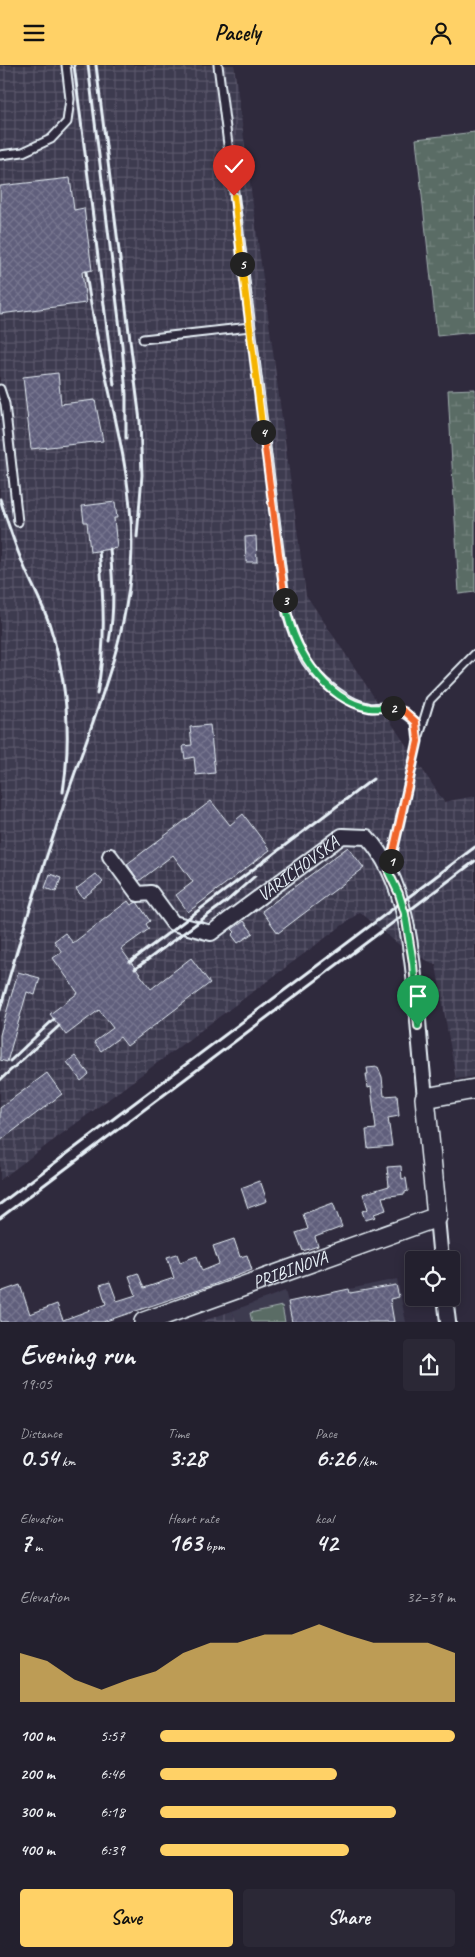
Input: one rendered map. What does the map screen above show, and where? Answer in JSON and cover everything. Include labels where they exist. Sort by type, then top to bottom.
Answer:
[{"type":"street","name":"VARICHOVSKÁ","points":[[110,856],[138,894],[151,893],[173,923],[211,933],[342,836],[367,837],[378,849],[399,894],[405,914],[413,963],[441,1251]]},
{"type":"street","points":[[425,1098],[475,1089]]},
{"type":"street","name":"PRIBINOVA","points":[[144,1322],[437,1217]]},
{"type":"street","points":[[446,1306],[448,1322]]},
{"type":"lane","points":[[0,155],[23,152],[51,139],[66,122],[70,99],[66,65]]},
{"type":"lane","points":[[218,65],[287,614],[295,639],[307,662],[332,689],[351,701],[371,708],[396,708],[404,711],[416,722],[418,741]]},
{"type":"lane","points":[[143,339],[250,327]]},
{"type":"lane","points":[[0,389],[5,404],[18,522]]},
{"type":"lane","points":[[389,873],[418,741],[430,700],[475,654]]},
{"type":"shaded area","points":[[0,65],[234,65],[306,595],[444,802],[475,796],[475,1076],[456,1079],[436,965],[403,948],[360,912],[0,1180]]},
{"type":"shaded area","points":[[397,1279],[406,1322],[237,1322],[232,1311],[285,1291],[288,1302]]},
{"type":"shaded area","points":[[232,1311],[237,1322],[200,1322]]},
{"type":"green space","points":[[475,132],[475,332],[437,336],[416,139]]},
{"type":"green space","points":[[475,389],[475,592],[459,594],[448,390]]},
{"type":"green space","points":[[282,1306],[285,1322],[252,1322],[250,1313]]},
{"type":"building","points":[[70,178],[74,210],[84,208],[92,270],[82,272],[86,303],[0,314],[0,186]]},
{"type":"building","points":[[58,373],[61,404],[95,400],[103,441],[31,449],[23,377]]},
{"type":"building","points":[[115,502],[117,518],[114,518],[117,548],[90,552],[87,522],[84,522],[82,506]]},
{"type":"building","points":[[256,536],[257,562],[246,562],[245,537]]},
{"type":"building","points":[[210,725],[215,773],[196,775],[194,757],[185,759],[183,746],[192,745],[190,727]]},
{"type":"building","points":[[211,801],[230,825],[243,814],[270,850],[188,912],[176,895],[193,882],[173,855],[139,881],[127,864]]},
{"type":"building","points":[[348,847],[364,868],[278,933],[262,911]]},
{"type":"building","points":[[50,874],[61,878],[56,892],[45,888]]},
{"type":"building","points":[[96,874],[103,882],[83,898],[76,889]]},
{"type":"building","points":[[128,901],[131,905],[137,902],[150,921],[146,924],[149,929],[121,949],[151,989],[191,958],[210,983],[127,1046],[120,1037],[101,1051],[94,1042],[113,1028],[99,1010],[66,1035],[50,1014],[78,993],[53,958],[62,952],[54,941],[65,933],[73,943]]},
{"type":"building","points":[[244,921],[253,933],[238,943],[232,935],[235,932],[232,929]]},
{"type":"building","points":[[18,972],[40,978],[35,995],[27,992],[7,1062],[0,1060],[0,1035]]},
{"type":"building","points":[[75,1056],[89,1074],[81,1081],[67,1062]]},
{"type":"building","points":[[378,1067],[382,1077],[384,1096],[397,1095],[399,1116],[388,1118],[392,1146],[368,1148],[366,1130],[376,1129],[371,1087],[368,1088],[366,1074],[368,1074],[367,1068]]},
{"type":"building","points":[[47,1073],[62,1094],[0,1141],[0,1108]]},
{"type":"building","points":[[401,1166],[402,1179],[406,1178],[408,1191],[405,1194],[382,1197],[386,1210],[374,1214],[376,1217],[365,1220],[362,1211],[368,1209],[363,1194],[389,1186],[387,1167]]},
{"type":"building","points":[[259,1181],[267,1201],[248,1208],[241,1188]]},
{"type":"building","points":[[333,1203],[342,1227],[315,1237],[318,1246],[303,1251],[296,1233],[308,1229],[303,1214]]},
{"type":"building","points":[[234,1239],[240,1257],[247,1255],[252,1270],[207,1287],[103,1322],[0,1322],[0,1292],[20,1285],[30,1314],[57,1304],[63,1320],[106,1304],[100,1285],[110,1282],[117,1301],[136,1295],[129,1276],[138,1273],[144,1288],[174,1278],[167,1257],[177,1254],[180,1262],[197,1256],[202,1271],[219,1264],[213,1246]]},
{"type":"building","points":[[396,1285],[399,1297],[390,1299],[394,1322],[292,1322],[288,1302],[349,1289],[350,1293]]},
{"type":"railway","points":[[74,65],[114,385]]},
{"type":"railway","points":[[88,65],[122,345],[126,394],[126,438]]},
{"type":"railway","points":[[96,65],[140,421],[142,475],[137,537]]},
{"type":"railway","points":[[0,1010],[43,868],[112,666],[120,636],[130,574],[132,543],[126,474],[91,306],[86,272]]},
{"type":"railway","points":[[0,499],[20,556],[49,623],[60,665],[64,686],[67,728],[66,770],[63,792]]},
{"type":"railway","points":[[109,641],[113,595],[110,549]]},
{"type":"railway","points":[[97,694],[102,658],[103,623],[99,551]]},
{"type":"railway","points":[[130,962],[373,779]]},
{"type":"railway","points":[[0,1204],[475,847]]},
{"type":"railway","points":[[0,1218],[475,861]]},
{"type":"railway","points":[[135,969],[227,901],[255,876]]},
{"type":"railway","points":[[10,1061],[54,1019]]},
{"type":"railway","points":[[0,1080],[59,1026]]},
{"type":"route","points":[[234,196],[287,614],[295,639],[307,662],[332,689],[351,701],[371,708],[396,708],[404,711],[416,722],[418,741],[389,873],[399,894],[405,914],[413,963],[418,1026]]}]
